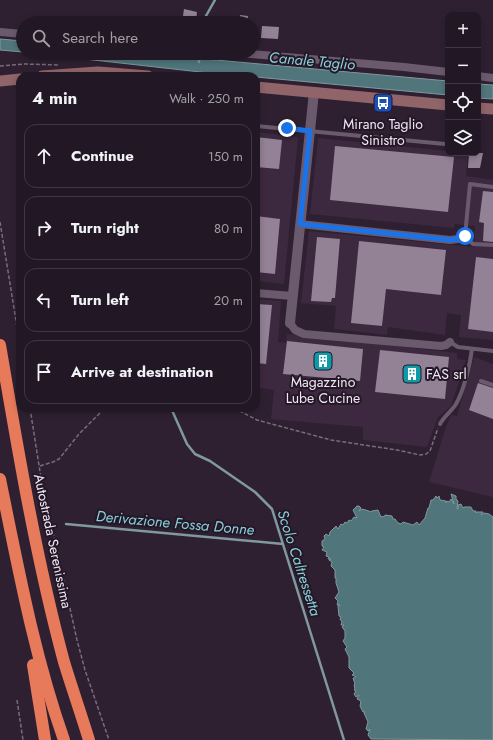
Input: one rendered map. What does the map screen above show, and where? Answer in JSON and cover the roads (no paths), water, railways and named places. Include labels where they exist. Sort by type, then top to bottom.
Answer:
[{"type":"highway","name":"Autostrada Serenissima","points":[[0,346],[30,514],[65,662],[89,740]]},
{"type":"highway","points":[[0,479],[29,622],[44,678],[64,740]]},
{"type":"highway","points":[[0,504],[21,619],[34,671],[45,740]]},
{"type":"highway","points":[[47,589],[66,644],[78,686],[98,740]]},
{"type":"main road","points":[[0,81],[16,79]]},
{"type":"main road","points":[[260,86],[445,105]]},
{"type":"main road","points":[[481,108],[493,109]]},
{"type":"street","points":[[0,32],[16,33]]},
{"type":"street","points":[[260,55],[445,72]]},
{"type":"street","points":[[481,76],[493,78]]},
{"type":"street","points":[[314,92],[290,323],[294,330],[304,334],[441,346],[450,342]]},
{"type":"street","points":[[300,224],[450,240],[465,236]]},
{"type":"street","points":[[260,293],[292,296]]},
{"type":"lane","points":[[260,126],[445,144]]},
{"type":"lane","points":[[493,187],[470,184],[465,236],[473,244],[493,245]]},
{"type":"lane","points":[[450,342],[458,347],[493,351]]},
{"type":"lane","points":[[440,424],[457,402],[471,357],[472,349]]},
{"type":"lane","points":[[481,381],[493,385]]},
{"type":"waterway","name":"Scolo Caltressetta","points":[[206,16],[215,0]]},
{"type":"waterway","name":"Scolo Caltressetta","points":[[173,412],[187,444],[195,454],[210,461],[255,492],[272,509],[344,740]]},
{"type":"waterway","name":"Derivazione Fossa Donne","points":[[66,524],[283,544]]},
{"type":"place","name":"Mirano Taglio Sinistro","points":[[383,103]]},
{"type":"place","name":"Magazzino Lube Cucine","points":[[323,361]]},
{"type":"place","name":"FAS srl","points":[[412,374]]},
{"type":"water label","name":"Canale Taglio","points":[[312,61]]}]
